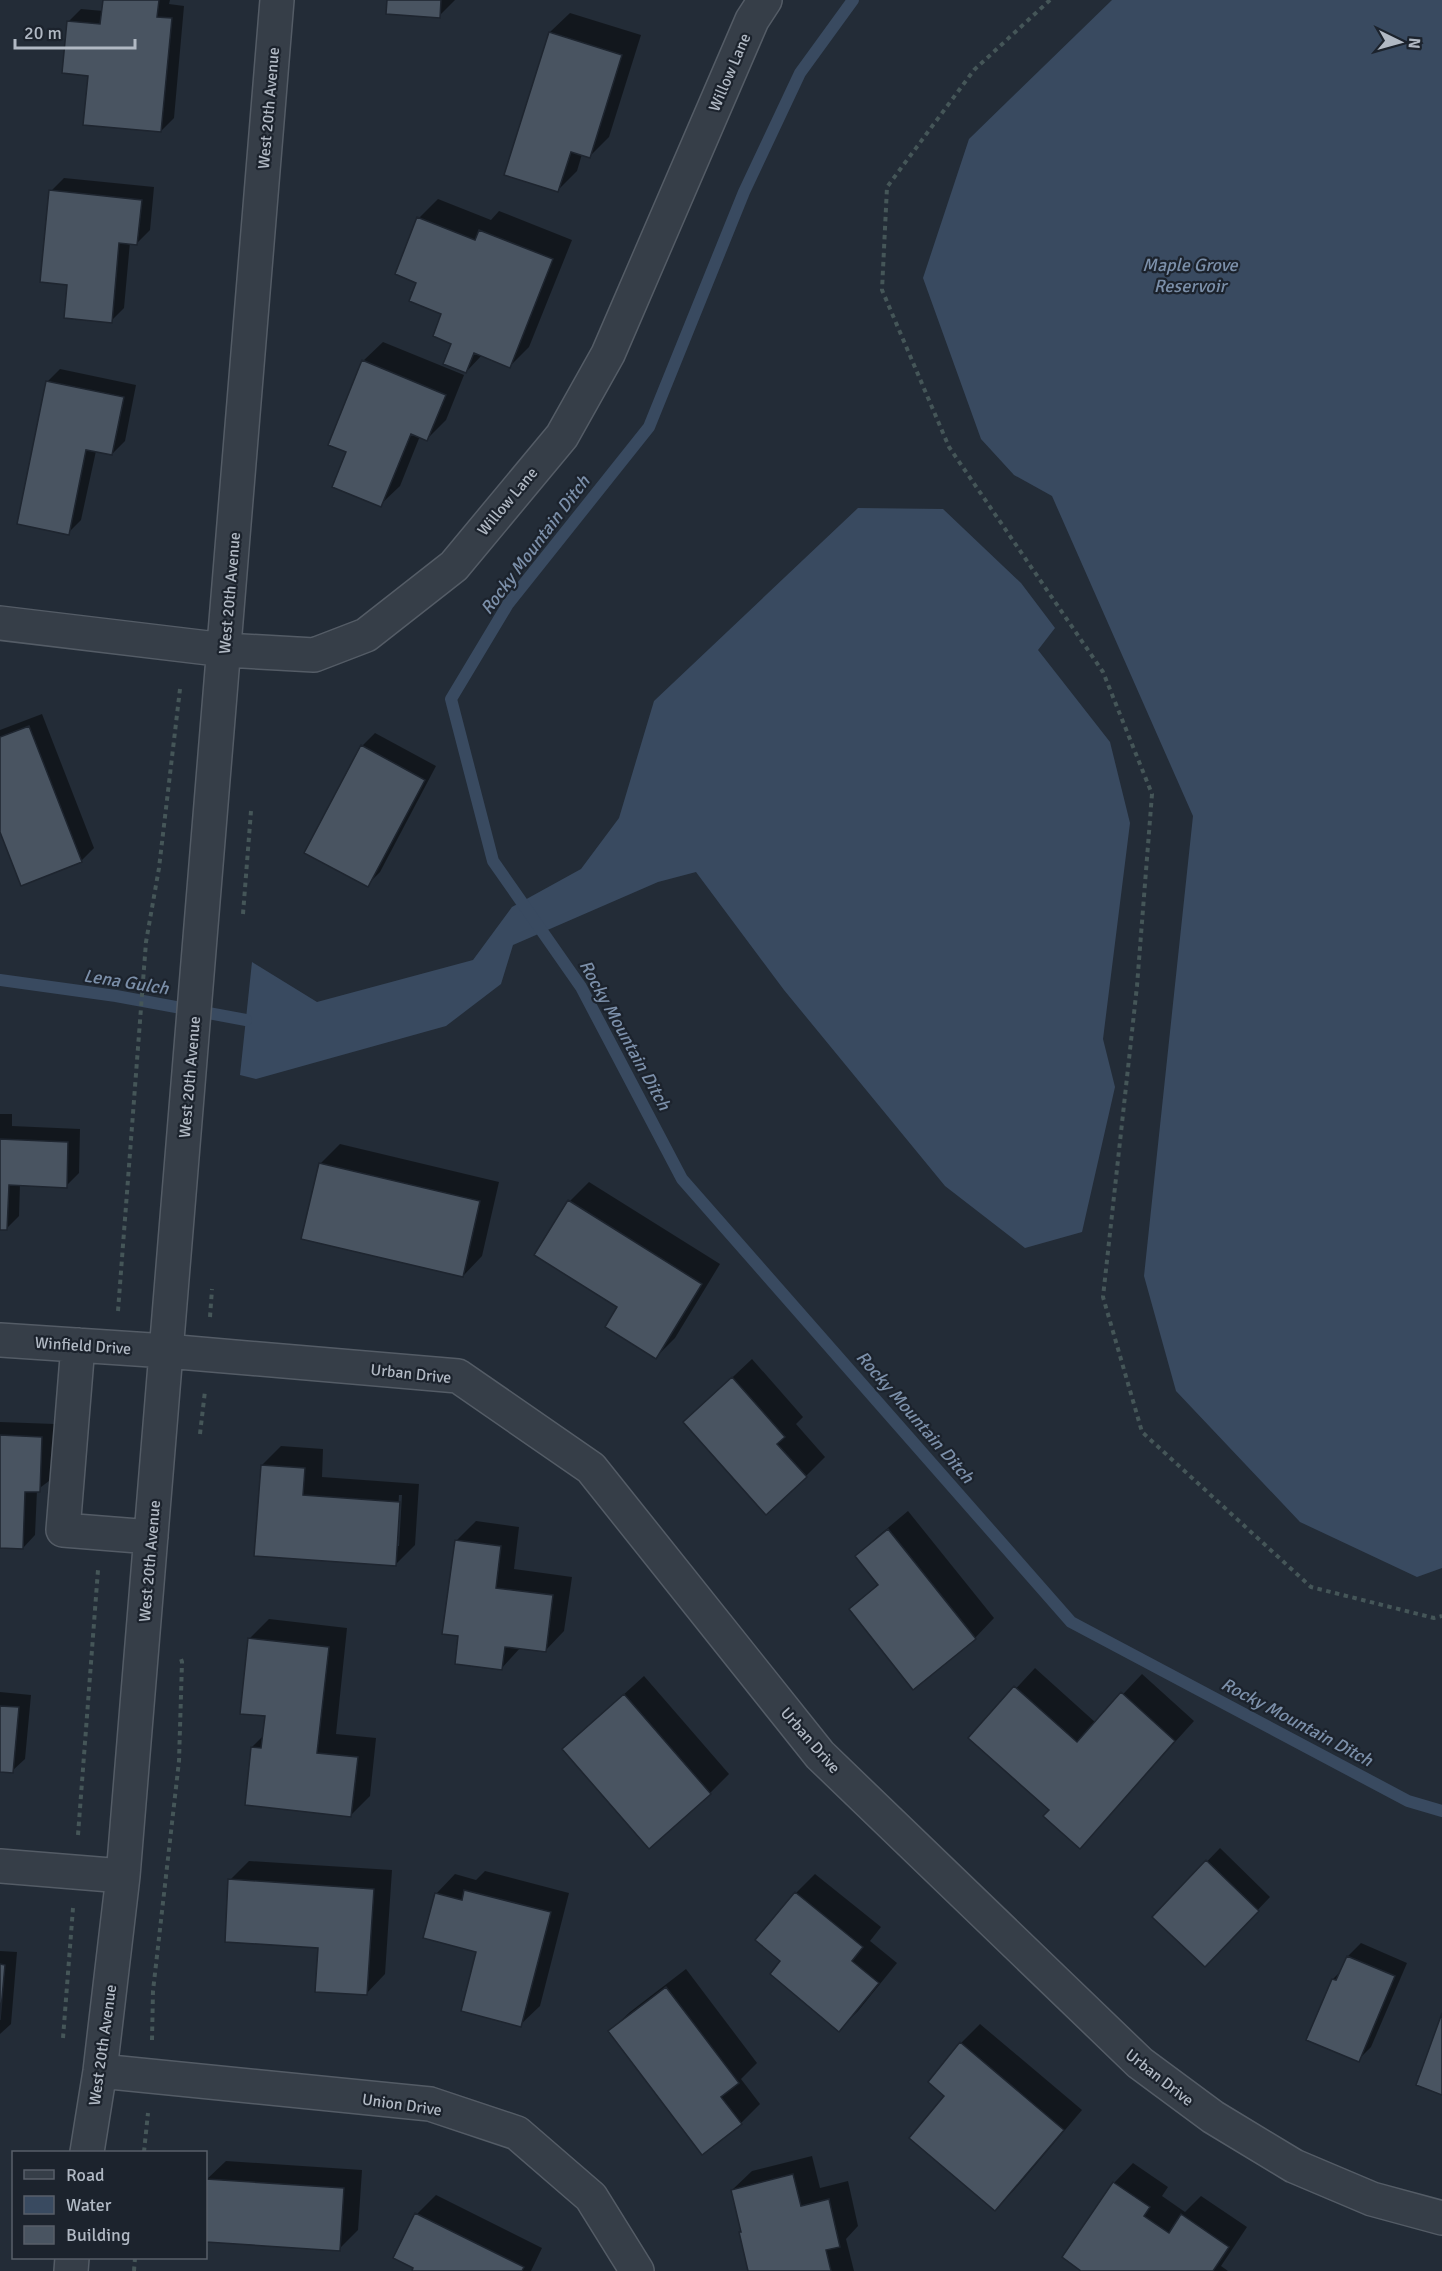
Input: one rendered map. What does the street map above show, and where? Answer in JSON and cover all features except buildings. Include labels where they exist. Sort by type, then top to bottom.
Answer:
[{"type":"street","name":"West 20th Avenue","points":[[87,2151],[100,2071],[123,1876],[277,0]]},
{"type":"street","name":"Willow Lane","points":[[0,623],[225,650],[314,656],[366,635],[454,566],[562,436],[608,354],[752,20],[765,0]]},
{"type":"street","name":"Winfield Drive","points":[[0,1340],[166,1351]]},
{"type":"street","points":[[78,1345],[63,1530],[151,1538]]},
{"type":"street","name":"Urban Drive","points":[[166,1351],[458,1376],[591,1468],[820,1755],[1140,2063],[1213,2117],[1294,2166],[1372,2199],[1442,2218]]},
{"type":"street","points":[[0,1866],[123,1876]]},
{"type":"street","name":"Union Drive","points":[[100,2071],[430,2104],[517,2133],[591,2197],[637,2271]]},
{"type":"path","points":[[1050,0],[974,70],[887,186],[882,290],[949,447],[1102,672],[1152,794],[1137,986],[1103,1298],[1142,1432],[1311,1587],[1434,1618],[1442,1616]]},
{"type":"path","points":[[115,1347],[146,942],[159,868],[181,678],[225,650]]},
{"type":"path","points":[[63,2047],[101,1534]]},
{"type":"water","name":"Maple Grove Reservoir","points":[[1112,0],[1442,0],[1442,1568],[1417,1577],[1300,1522],[1176,1391],[1144,1276],[1193,816],[1052,496],[1014,475],[981,439],[923,278],[969,139]]},
{"type":"water","points":[[858,508],[943,509],[1021,583],[1055,628],[1038,650],[1110,742],[1130,823],[1103,1039],[1115,1087],[1082,1232],[1025,1248],[945,1186],[784,990],[696,872],[658,882],[513,945],[501,984],[446,1026],[256,1079],[240,1075],[252,962],[317,1002],[473,960],[512,907],[581,869],[619,818],[654,701]]},
{"type":"waterway","name":"Rocky Mountain Ditch","points":[[853,0],[800,73],[744,192],[649,427],[508,604],[451,699],[493,861],[581,987],[682,1179],[1071,1622],[1408,1801],[1442,1811]]},
{"type":"waterway","name":"Lena Gulch","points":[[0,980],[116,996],[246,1020]]}]
